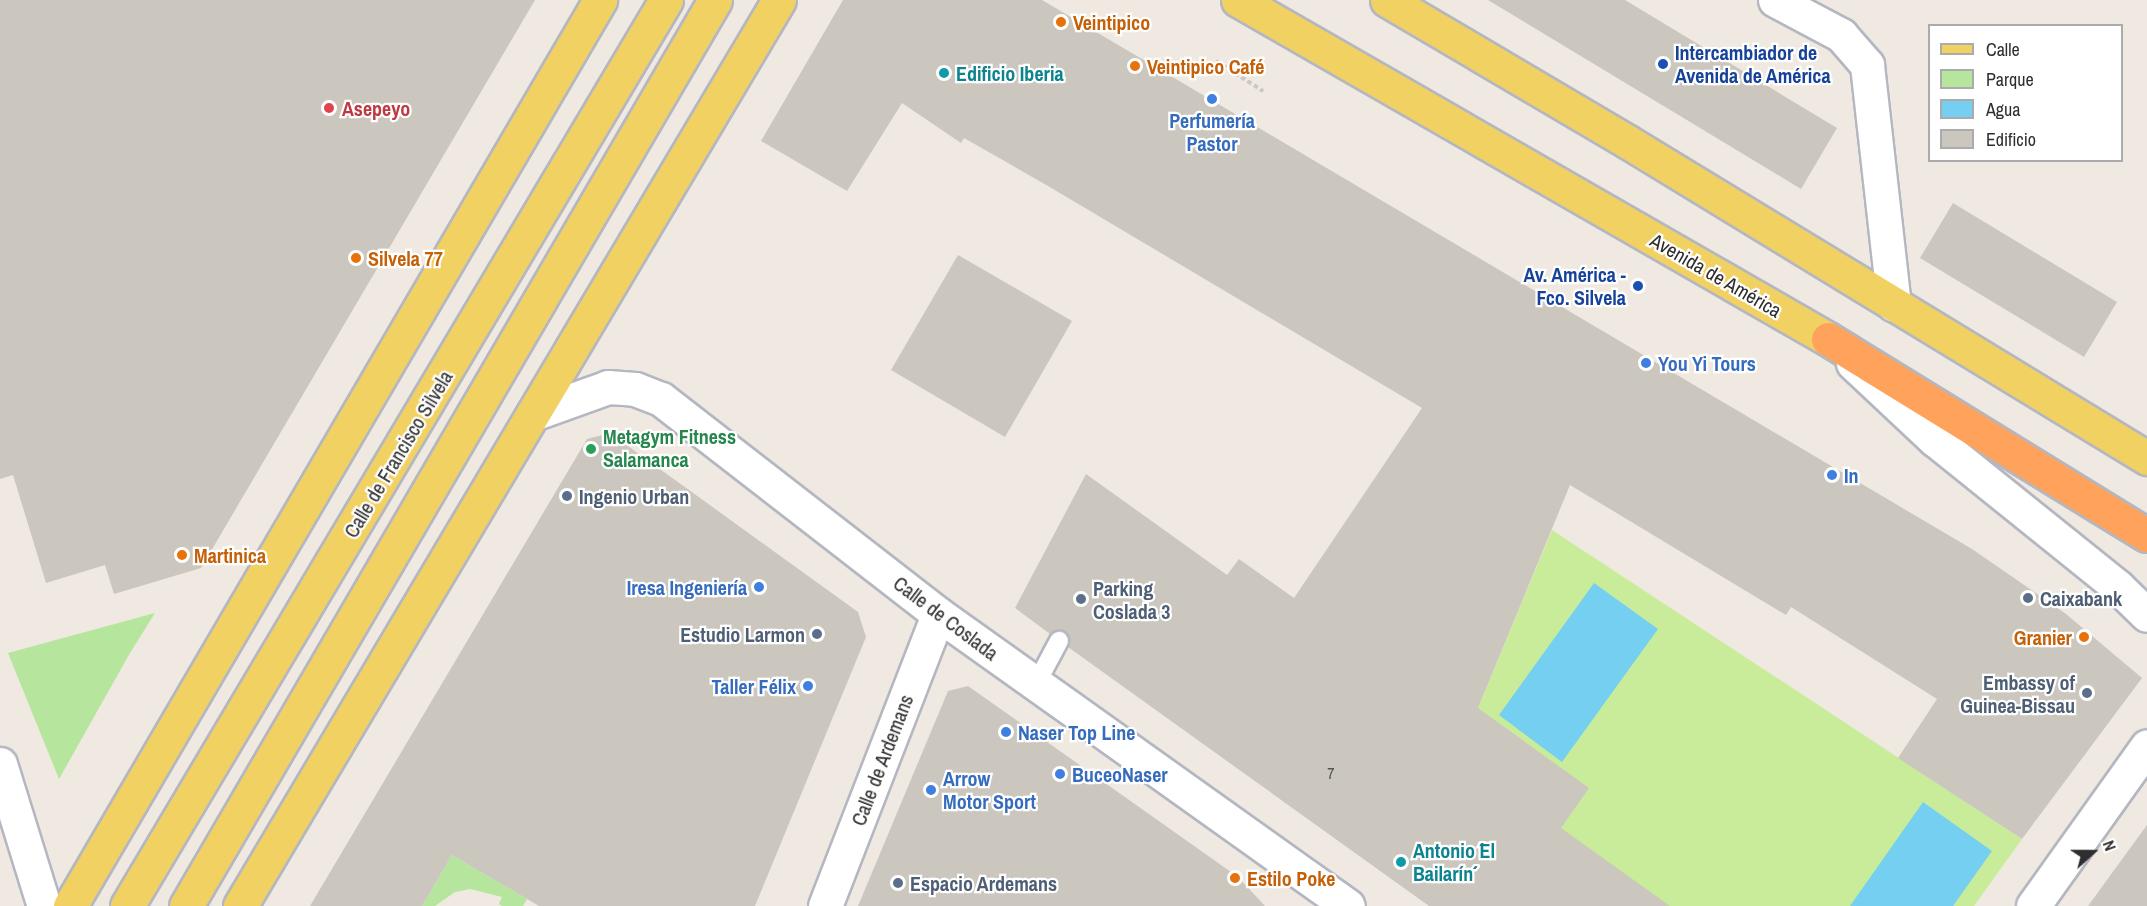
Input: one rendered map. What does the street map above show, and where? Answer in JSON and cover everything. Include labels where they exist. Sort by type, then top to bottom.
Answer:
[{"type":"highway","points":[[1828,339],[2147,535]]},
{"type":"main road","points":[[70,906],[600,0]]},
{"type":"main road","name":"Calle de Francisco Silvela","points":[[127,906],[666,0]]},
{"type":"main road","points":[[186,906],[715,0]]},
{"type":"main road","points":[[240,906],[779,0]]},
{"type":"main road","name":"Avenida de América","points":[[1239,0],[1828,339]]},
{"type":"main road","points":[[1387,0],[2147,458]]},
{"type":"street","points":[[1775,0],[1840,35],[1867,65],[1894,304]]},
{"type":"street","name":"Avenida de América","points":[[1828,339],[1934,439],[2118,587],[2147,615]]},
{"type":"street","name":"Calle de Coslada","points":[[533,414],[608,387],[635,389],[661,399],[938,614],[1348,906]]},
{"type":"street","name":"Calle de Ardemans","points":[[825,906],[938,614]]},
{"type":"street","points":[[2033,906],[2147,746]]},
{"type":"street","points":[[0,765],[44,906]]},
{"type":"lane","points":[[1036,684],[1059,640]]},
{"type":"path","points":[[1216,61],[1263,91]]},
{"type":"green space","points":[[1552,530],[2022,839],[1974,906],[1429,906],[1478,708]]},
{"type":"green space","points":[[155,613],[130,653],[59,779],[8,653]]},
{"type":"green space","points":[[452,855],[527,899],[523,906],[502,906],[499,904],[502,897],[470,889],[455,892],[435,906],[422,906]]},
{"type":"water","points":[[1594,583],[1658,629],[1562,762],[1499,715]]},
{"type":"water","points":[[1923,802],[1992,851],[1953,906],[1850,906]]},
{"type":"building","points":[[0,0],[535,0],[201,568],[114,594],[105,565],[46,583],[13,475],[0,479]]},
{"type":"building","points":[[843,0],[1042,0],[1972,549],[2066,614],[2142,678],[2022,839],[1898,758],[1937,699],[1791,607],[1786,615],[1570,485],[1478,708],[1589,788],[1561,828],[1670,906],[1429,906],[1068,647],[1070,640],[1065,631],[1050,634],[1015,608],[1086,474],[1227,575],[1239,559],[1294,598],[1422,408],[1048,186],[964,138],[961,143],[902,103],[847,191],[761,141]]},
{"type":"building","name":"Intercambiador de Avenida de América","points":[[1488,0],[1625,0],[1837,128],[1801,189]]},
{"type":"building","points":[[1953,203],[2117,302],[2084,357],[1920,258]]},
{"type":"building","points":[[958,255],[1072,321],[1005,437],[891,370]]},
{"type":"building","points":[[610,433],[858,612],[866,637],[755,906],[539,906],[452,855],[422,906],[310,906],[587,439]]},
{"type":"building","points":[[968,686],[1238,877],[1265,906],[858,906],[948,691]]},
{"type":"building","points":[[2147,825],[2147,906],[2088,906]]},
{"type":"place","name":"Veintipico","points":[[1061,22]]},
{"type":"place","name":"Intercambiador de Avenida de América","points":[[1663,64]]},
{"type":"place","name":"Veintipico Café","points":[[1135,66]]},
{"type":"place","name":"Edificio Iberia","points":[[944,73]]},
{"type":"place","name":"Perfumería Pastor","points":[[1212,99]]},
{"type":"place","name":"Asepeyo","points":[[329,108]]},
{"type":"place","name":"Silvela 77","points":[[356,258]]},
{"type":"place","name":"Av. América - Fco. Silvela","points":[[1638,286]]},
{"type":"place","name":"You Yi Tours","points":[[1646,363]]},
{"type":"place","name":"Metagym Fitness Salamanca","points":[[591,449]]},
{"type":"place","name":"In","points":[[1832,475]]},
{"type":"place","name":"Ingenio Urban","points":[[567,496]]},
{"type":"place","name":"Martinica","points":[[182,555]]},
{"type":"place","name":"Iresa Ingeniería","points":[[759,587]]},
{"type":"place","name":"Caixabank","points":[[2028,598]]},
{"type":"place","name":"Parking Coslada 3","points":[[1081,599]]},
{"type":"place","name":"Estudio Larmon","points":[[817,634]]},
{"type":"place","name":"Granier","points":[[2084,637]]},
{"type":"place","name":"Taller Félix","points":[[808,686]]},
{"type":"place","name":"Embassy of Guinea-Bissau","points":[[2087,693]]},
{"type":"place","name":"Naser Top Line","points":[[1006,732]]},
{"type":"place","name":"BuceoNaser","points":[[1060,774]]},
{"type":"place","name":"Arrow Motor Sport","points":[[931,790]]},
{"type":"place","name":"Antonio ´´El Bailarín´´","points":[[1401,862]]},
{"type":"place","name":"Estilo Poke","points":[[1235,878]]},
{"type":"place","name":"Espacio Ardemans","points":[[898,883]]}]
